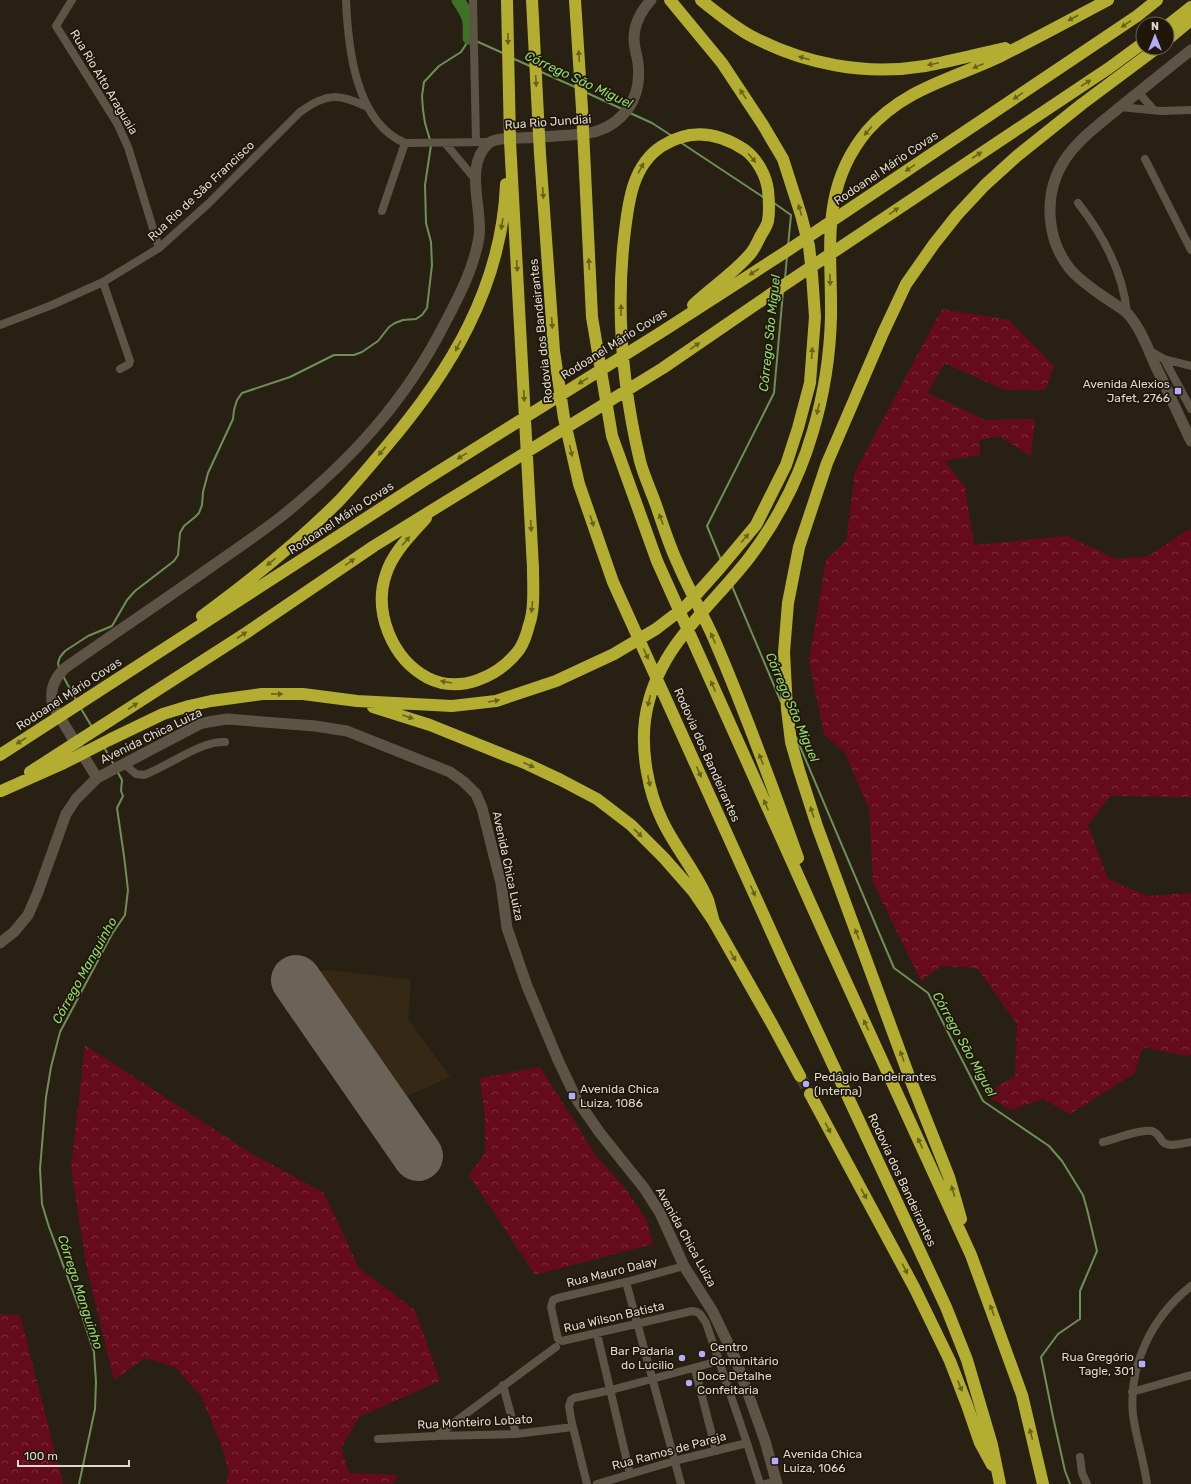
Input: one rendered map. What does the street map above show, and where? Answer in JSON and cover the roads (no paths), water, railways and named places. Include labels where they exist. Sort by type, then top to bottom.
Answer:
[{"type":"highway","points":[[433,510],[396,552],[386,574],[381,601],[384,622],[394,645],[401,656],[428,678],[458,684],[477,681],[488,677],[498,670],[520,649],[530,624],[533,596],[533,568],[510,158],[507,0]]},
{"type":"highway","name":"Rodovia dos Bandeirantes","points":[[532,0],[540,154],[554,351],[564,418],[579,484],[616,589],[781,953],[946,1307],[967,1360],[992,1445],[999,1481]]},
{"type":"highway","points":[[575,0],[592,317],[612,436],[657,561],[827,940],[971,1255]]},
{"type":"highway","points":[[1,792],[61,759],[108,740],[163,714],[224,698],[262,694],[304,694],[357,701],[452,706],[496,701],[556,681],[614,654],[656,629],[686,606],[720,568],[756,525],[786,465],[798,428],[810,383],[815,317],[812,274],[809,246],[801,215],[783,159],[763,124],[722,63],[670,0]]},
{"type":"highway","points":[[701,0],[723,18],[750,36],[793,55],[829,65],[877,69],[924,66],[1026,43]]},
{"type":"highway","points":[[714,922],[707,900],[693,873],[661,820],[651,790],[646,766],[644,743],[646,718],[651,693],[665,661],[681,636],[724,588],[748,558],[768,529],[796,477],[813,431],[825,379],[831,319],[829,240],[833,205],[839,180],[853,152],[867,131],[893,106],[919,90],[999,57],[1108,0]]},
{"type":"highway","name":"Rodoanel Mário Covas","points":[[0,756],[42,727],[425,480],[787,251],[1137,16],[1157,0]]},
{"type":"highway","points":[[1175,20],[1191,7]]},
{"type":"highway","points":[[1175,33],[1191,20]]},
{"type":"highway","points":[[61,759],[100,727],[246,633],[374,546],[501,469],[662,368],[1109,68],[1135,49]]},
{"type":"highway","points":[[1043,1484],[1022,1396],[971,1255],[949,1177],[898,1047],[816,826],[791,742],[787,709],[784,652],[788,603],[799,546],[827,464],[883,333],[906,284],[934,244],[957,215],[985,185],[1017,156],[1082,104],[1147,56]]},
{"type":"highway","points":[[668,327],[706,292],[730,274],[752,252],[768,223],[770,207],[767,182],[759,166],[748,152],[727,140],[711,135],[692,134],[675,139],[664,145],[645,162],[634,181],[628,204],[622,260],[621,323],[629,406],[641,464],[677,563],[713,639],[754,739],[827,940]]},
{"type":"highway","points":[[100,691],[211,609],[292,545],[349,490],[407,422],[436,383],[457,350],[477,309],[488,280],[501,230],[510,158]]},
{"type":"highway","points":[[357,701],[430,725],[494,750],[561,780],[597,799],[631,825],[664,858],[693,891],[714,922],[800,1076]]},
{"type":"highway","points":[[810,1094],[915,1289],[950,1361],[980,1444],[999,1481]]},
{"type":"main road","name":"Rua Rio Jundiai","points":[[489,142],[498,139],[549,137],[597,132],[611,125],[622,115],[634,98],[638,85],[638,64],[634,42],[634,31],[644,8],[651,0]]},
{"type":"main road","points":[[1191,50],[1138,92],[1078,144],[1064,161],[1054,181],[1050,200],[1050,221],[1054,240],[1062,258],[1071,270],[1091,288],[1127,313],[1139,330],[1191,441]]},
{"type":"main road","points":[[97,778],[53,706],[51,693],[55,680],[65,668],[280,517],[351,454],[387,414],[411,381],[445,324],[468,276],[479,236],[480,219],[475,179],[476,167],[480,156],[489,142]]},
{"type":"main road","name":"Avenida Chica Luiza","points":[[0,943],[14,932],[28,915],[38,892],[66,814],[76,799],[97,778],[200,724],[227,719],[315,726],[347,731],[450,772],[464,782],[476,794],[482,808],[501,883],[507,928],[527,986],[558,1060],[577,1100],[600,1133],[644,1188],[660,1213],[684,1266],[707,1302],[736,1360],[765,1440],[776,1482]]},
{"type":"street","name":"Rua Rio Alto Araguaia","points":[[72,0],[56,26],[117,123],[130,153],[159,248]]},
{"type":"street","points":[[346,0],[350,52],[367,107],[383,130],[395,139],[405,143],[489,142]]},
{"type":"street","points":[[473,0],[476,141]]},
{"type":"street","points":[[1138,92],[1153,109]]},
{"type":"street","name":"Rua Rio de São Francisco","points":[[0,325],[52,305],[103,282],[159,248],[209,203],[300,112],[310,105],[336,96],[345,97],[367,107]]},
{"type":"street","points":[[1120,107],[1174,112],[1191,110]]},
{"type":"street","points":[[382,211],[405,143]]},
{"type":"street","points":[[445,143],[475,179]]},
{"type":"street","points":[[1145,159],[1191,250]]},
{"type":"street","points":[[1078,203],[1100,234],[1111,257],[1124,291],[1127,313]]},
{"type":"street","points":[[103,282],[130,361],[129,364],[120,369]]},
{"type":"street","points":[[1150,352],[1164,359],[1191,366]]},
{"type":"street","points":[[1164,359],[1191,409]]},
{"type":"street","points":[[124,764],[136,774],[144,775],[205,745],[225,742]]},
{"type":"street","points":[[1103,1142],[1146,1131],[1154,1132],[1159,1135],[1162,1141],[1167,1144],[1191,1142]]},
{"type":"street","name":"Rua Mauro Dalay","points":[[551,1307],[553,1300],[558,1298],[626,1282],[684,1266]]},
{"type":"street","points":[[626,1282],[639,1325],[681,1484]]},
{"type":"street","points":[[1148,1484],[1133,1416],[1132,1392],[1137,1367],[1151,1331],[1168,1308],[1191,1286]]},
{"type":"street","name":"Rua Wilson Batista","points":[[551,1307],[558,1339],[560,1341],[639,1325],[685,1313],[697,1312],[706,1323],[719,1361]]},
{"type":"street","points":[[597,1334],[630,1474]]},
{"type":"street","name":"Rua Wilson Batista","points":[[436,1436],[504,1384],[556,1347]]},
{"type":"street","points":[[587,1484],[569,1406],[571,1400],[653,1378],[694,1369],[719,1361],[760,1484]]},
{"type":"street","points":[[694,1369],[716,1451]]},
{"type":"street","points":[[1132,1392],[1191,1375]]},
{"type":"street","points":[[504,1384],[516,1434]]},
{"type":"street","name":"Rua Monteiro Lobato","points":[[378,1439],[516,1434],[573,1427]]},
{"type":"street","name":"Rua Ramos de Pareja","points":[[597,1484],[674,1461],[747,1442]]},
{"type":"street","points":[[1080,1457],[1082,1473],[1087,1484]]},
{"type":"street","points":[[765,1484],[776,1482]]},
{"type":"waterway","points":[[458,0],[468,18],[469,38]]},
{"type":"waterway","points":[[430,140],[423,110],[422,96],[424,82],[439,66],[461,52],[469,38],[472,39]]},
{"type":"waterway","name":"Córrego São Miguel","points":[[476,41],[505,54]]},
{"type":"waterway","name":"Córrego São Miguel","points":[[512,58],[532,67]]},
{"type":"waterway","name":"Córrego São Miguel","points":[[539,71],[575,87]]},
{"type":"waterway","name":"Córrego São Miguel","points":[[585,92],[622,109]]},
{"type":"waterway","name":"Córrego São Miguel","points":[[630,113],[652,123],[672,136]]},
{"type":"waterway","name":"Córrego São Miguel","points":[[680,142],[763,197]]},
{"type":"waterway","name":"Córrego Manguinho","points":[[59,668],[58,663],[60,657],[65,651],[88,636],[112,626],[127,600],[135,591],[174,561],[178,555],[180,533],[184,526],[199,513],[208,473],[233,419],[237,400],[242,393],[290,377],[334,355],[354,355],[362,352],[378,341],[389,327],[403,320],[416,319],[422,315],[427,308],[432,265],[431,242],[426,223],[425,185],[431,145]]},
{"type":"waterway","name":"Córrego São Miguel","points":[[774,203],[791,215],[788,246]]},
{"type":"waterway","name":"Córrego São Miguel","points":[[785,279],[787,256]]},
{"type":"waterway","name":"Córrego São Miguel","points":[[721,560],[707,526],[774,393],[783,292]]},
{"type":"waterway","name":"Córrego São Miguel","points":[[732,586],[781,702]]},
{"type":"waterway","name":"Córrego Manguinho","points":[[63,676],[76,700]]},
{"type":"waterway","name":"Córrego Manguinho","points":[[80,707],[92,727]]},
{"type":"waterway","name":"Córrego São Miguel","points":[[796,737],[894,968],[928,993],[983,1101],[1049,1146],[1062,1161],[1083,1195],[1097,1251],[1080,1291],[1080,1319],[1058,1334],[1041,1357],[1065,1471],[1070,1484]]},
{"type":"waterway","name":"Córrego Manguinho","points":[[104,747],[114,765]]},
{"type":"waterway","name":"Córrego Manguinho","points":[[79,1484],[95,1409],[96,1382],[94,1352],[42,1204],[40,1169],[46,1097],[51,1067],[60,1032],[112,934],[125,915],[128,890],[117,808],[123,796],[121,791],[122,780],[117,771]]},
{"type":"tunnel","points":[[800,1076],[810,1094]]},
{"type":"place","name":"Avenida Alexios Jafet, 2766","points":[[1178,391]]},
{"type":"place","name":"Pedágio Bandeirantes (Interna)","points":[[806,1084]]},
{"type":"place","name":"Avenida Chica Luiza, 1086","points":[[572,1096]]},
{"type":"place","name":"Centro Comunitário","points":[[702,1354]]},
{"type":"place","name":"Bar Padaria do Lucilio","points":[[682,1358]]},
{"type":"place","name":"Rua Gregório Tagle, 301","points":[[1142,1364]]},
{"type":"place","name":"Doce Detalhe Confeitaria","points":[[689,1383]]},
{"type":"place","name":"Avenida Chica Luiza, 1066","points":[[775,1461]]}]
